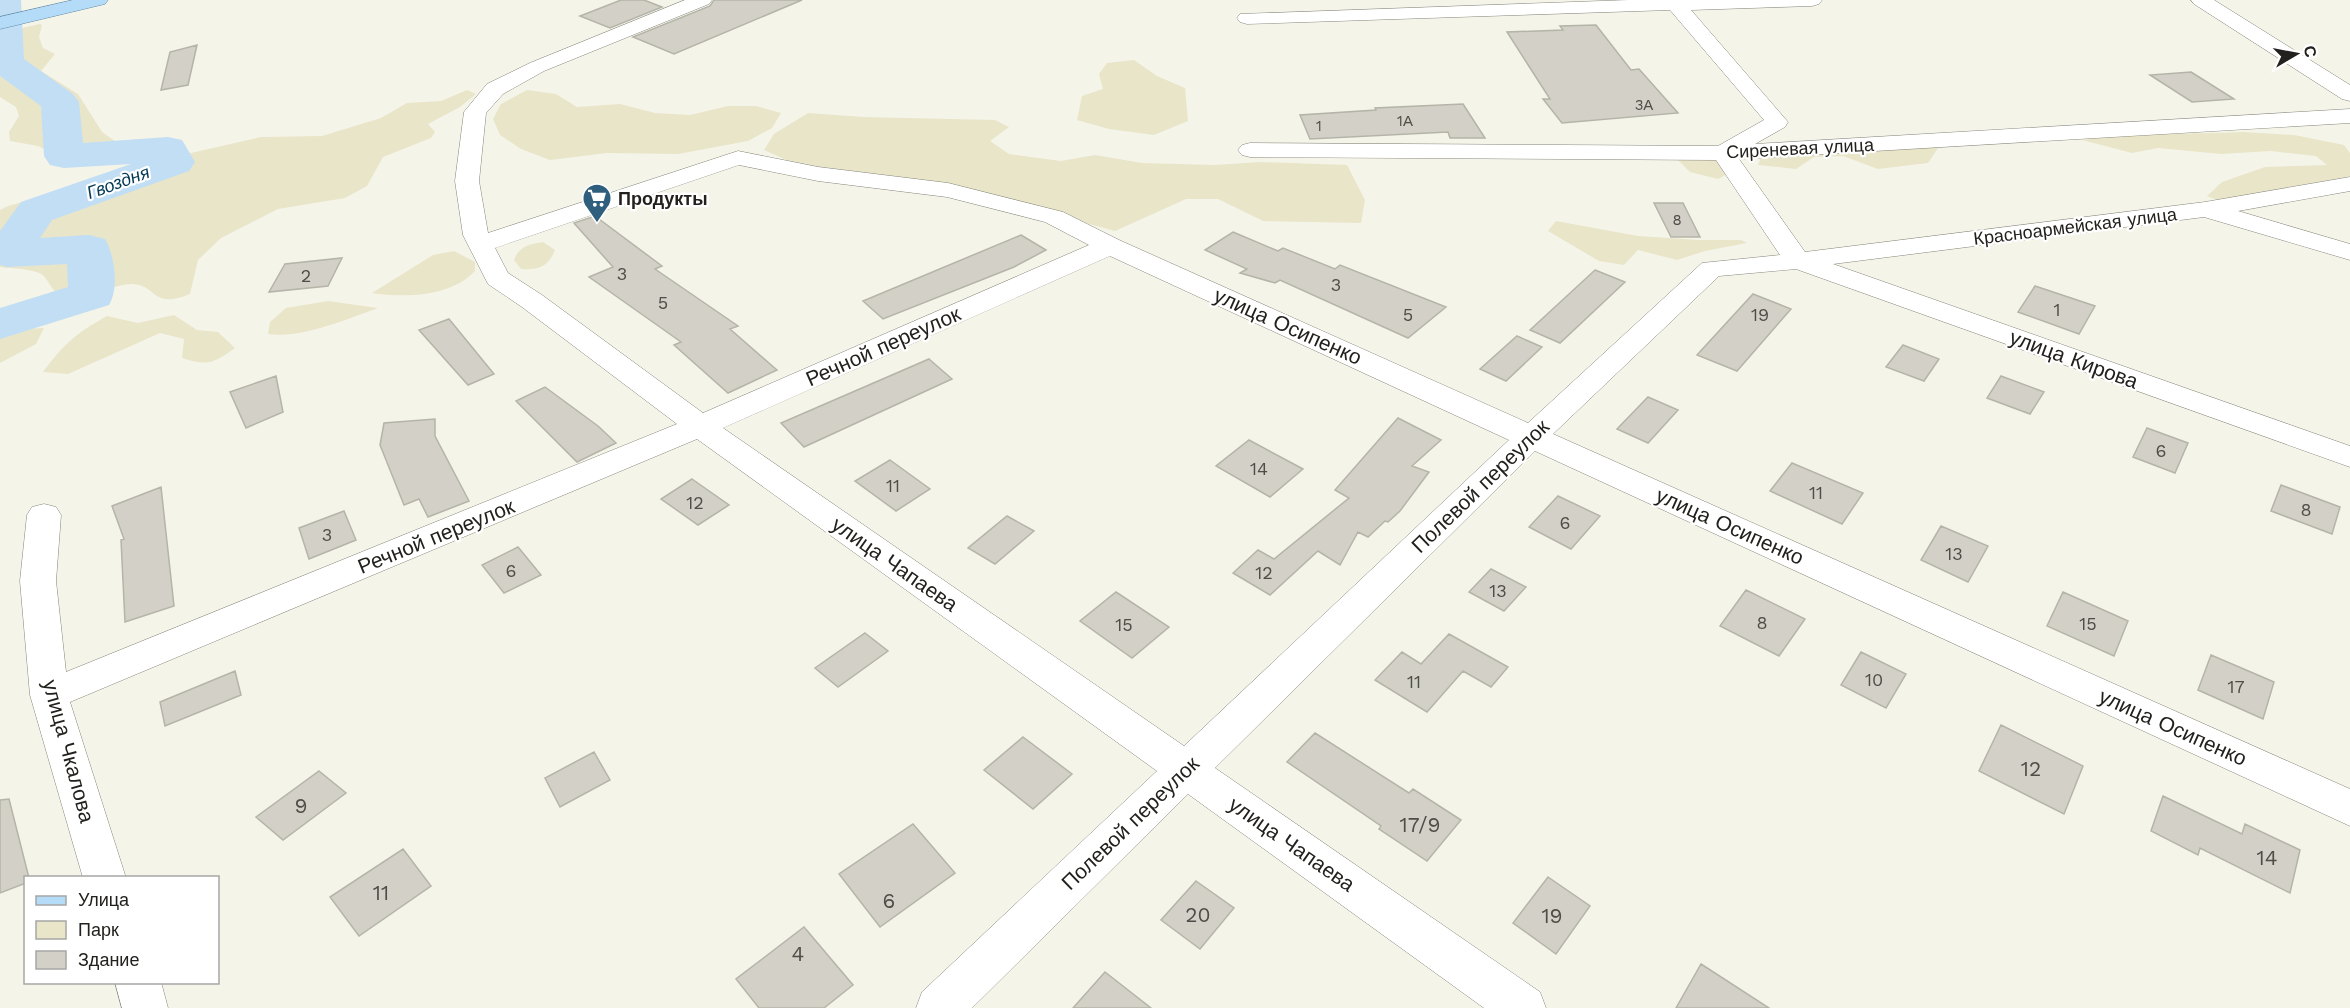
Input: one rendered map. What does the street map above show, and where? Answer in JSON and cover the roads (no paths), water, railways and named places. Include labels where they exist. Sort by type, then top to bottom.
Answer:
[{"type":"main road","points":[[0,23],[98,0]]},
{"type":"street","name":"улица Чапаева","points":[[702,0],[564,56],[495,89],[475,112],[467,181],[476,235],[497,278],[700,426],[1523,1008]]},
{"type":"street","points":[[1246,18],[1812,0]]},
{"type":"street","points":[[2201,0],[2350,94]]},
{"type":"street","points":[[1675,3],[1777,122],[1723,153],[1798,261]]},
{"type":"street","name":"Сиреневая улица","points":[[1250,150],[1723,153],[2350,116]]},
{"type":"street","points":[[481,244],[738,158],[818,174],[948,190],[1054,217],[1110,246]]},
{"type":"street","name":"Красноармейская улица","points":[[1798,261],[2205,209],[2350,184]]},
{"type":"street","points":[[2205,209],[2350,252]]},
{"type":"street","name":"Речной переулок","points":[[49,695],[700,426],[1110,246]]},
{"type":"street","name":"улица Осипенко","points":[[1110,246],[2350,808]]},
{"type":"street","name":"Полевой переулок","points":[[939,1008],[1532,436],[1711,269],[1798,261]]},
{"type":"street","name":"улица Кирова","points":[[1798,261],[2350,457]]},
{"type":"street","name":"улица Чкалова","points":[[44,515],[38,581],[49,695],[104,876]]},
{"type":"street","points":[[139,984],[145,1008]]},
{"type":"waterway","name":"Гвоздня","points":[[0,324],[92,295],[89,249],[7,253],[36,211],[175,162],[168,149],[64,156],[60,102],[6,63],[4,0]]},
{"type":"waterway","name":"Гвоздня","points":[[0,12],[4,10]]},
{"type":"place","name":"Продукты","points":[[597,224]]}]
